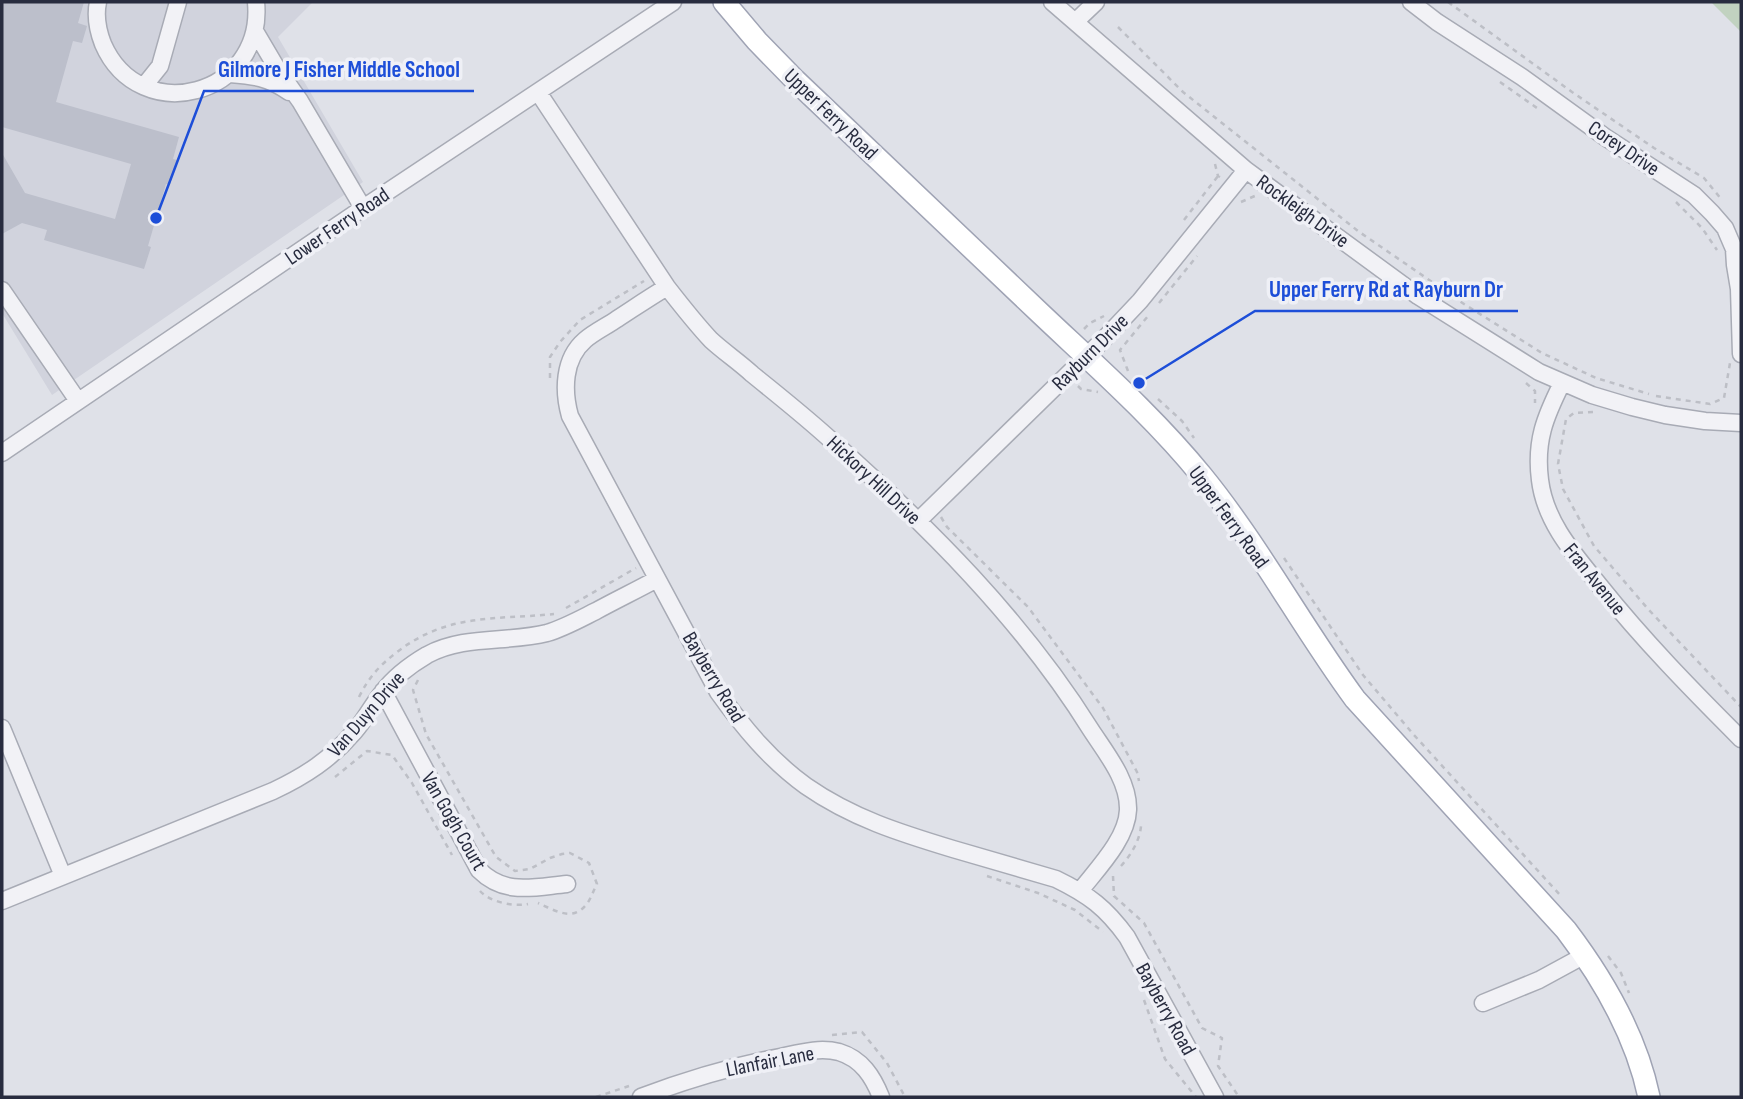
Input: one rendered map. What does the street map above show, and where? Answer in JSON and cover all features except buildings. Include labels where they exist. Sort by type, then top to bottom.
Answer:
[{"type":"main road","name":"Upper Ferry Road","points":[[724,2],[794,80],[1086,357],[1202,476],[1233,517],[1355,699],[1556,920],[1594,953],[1637,1055],[1649,1097]]},
{"type":"street","points":[[98,2],[96,10],[99,33],[108,55],[124,73],[144,86],[166,92],[188,92],[210,86],[229,74],[245,54],[255,31],[256,2]]},
{"type":"street","points":[[144,86],[160,66],[178,2]]},
{"type":"street","name":"Lower Ferry Road","points":[[2,453],[673,2]]},
{"type":"street","name":"Rockleigh Drive","points":[[1052,2],[1247,170],[1418,296],[1539,372],[1592,395],[1654,412],[1704,421],[1741,423]]},
{"type":"street","points":[[1075,22],[1096,2]]},
{"type":"street","name":"Corey Drive","points":[[1411,2],[1605,137],[1694,195],[1712,213],[1725,228],[1734,249],[1739,289],[1736,356]]},
{"type":"street","points":[[255,31],[300,100],[363,208]]},
{"type":"street","points":[[229,74],[261,77],[279,85],[300,100]]},
{"type":"street","name":"Hickory Hill Drive","points":[[538,92],[667,287],[688,314],[713,341],[826,435],[918,521],[1017,629],[1083,717],[1124,786],[1129,813],[1118,841],[1080,891]]},
{"type":"street","name":"Rayburn Drive","points":[[918,521],[1140,301],[1247,170]]},
{"type":"street","name":"Bayberry Road","points":[[667,287],[584,341],[568,368],[565,401],[570,416],[719,692],[761,747],[805,785],[835,804],[900,833],[1056,879],[1097,903],[1127,937],[1214,1097]]},
{"type":"street","points":[[2,290],[78,401]]},
{"type":"street","name":"Fran Avenue","points":[[1562,383],[1546,414],[1540,436],[1538,460],[1545,503],[1554,524],[1619,610],[1741,739]]},
{"type":"street","name":"Van Duyn Drive","points":[[2,901],[298,780],[339,750],[393,680],[411,664],[430,654],[468,642],[547,633],[569,625],[657,579]]},
{"type":"street","name":"Van Gogh Court","points":[[383,691],[479,870],[497,884],[510,888],[567,884]]},
{"type":"street","points":[[2,728],[63,876]]},
{"type":"street","points":[[1483,1003],[1594,953]]},
{"type":"street","name":"Llanfair Lane","points":[[641,1097],[753,1062],[827,1050],[854,1059],[865,1068],[881,1097]]},
{"type":"path","points":[[1448,2],[1572,92],[1703,178],[1727,205]]},
{"type":"path","points":[[1118,27],[1184,92],[1358,231],[1464,304],[1542,353],[1596,378],[1654,396],[1710,404],[1724,398],[1736,356]]},
{"type":"path","points":[[1500,82],[1543,112]]},
{"type":"path","points":[[1184,220],[1218,176]]},
{"type":"path","points":[[1239,203],[1257,195]]},
{"type":"path","points":[[1674,201],[1702,228],[1717,251]]},
{"type":"path","points":[[1158,304],[1199,255]]},
{"type":"path","points":[[551,386],[550,357],[560,342],[580,320],[646,279]]},
{"type":"path","points":[[1128,371],[1119,350],[1151,313]]},
{"type":"path","points":[[1070,342],[1090,323],[1108,314]]},
{"type":"path","points":[[1522,379],[1535,391],[1535,410]]},
{"type":"path","points":[[1155,396],[1182,421],[1198,443]]},
{"type":"path","points":[[1574,413],[1566,419],[1558,464],[1563,489],[1594,546],[1648,610],[1741,707]]},
{"type":"path","points":[[934,506],[947,527],[1028,607],[1103,708],[1137,772],[1139,784]]},
{"type":"path","points":[[1279,551],[1363,675],[1562,898]]},
{"type":"path","points":[[564,609],[636,568]]},
{"type":"path","points":[[355,706],[366,683],[380,665],[428,632],[453,624],[484,619],[554,614]]},
{"type":"path","points":[[423,671],[413,690],[426,734],[496,858],[515,871],[530,869],[550,858],[570,853],[589,863],[597,884],[585,907],[572,915],[562,914],[537,902],[520,905],[486,898],[478,888]]},
{"type":"path","points":[[335,777],[367,751],[392,755],[412,783],[454,859]]},
{"type":"path","points":[[1121,866],[1128,858],[1141,831],[1142,819]]},
{"type":"path","points":[[1112,875],[1114,896],[1144,923],[1202,1028],[1222,1038],[1218,1066],[1239,1097]]},
{"type":"path","points":[[988,876],[1038,893],[1075,910],[1105,934]]},
{"type":"path","points":[[1594,953],[1621,973],[1630,995]]},
{"type":"path","points":[[1143,999],[1165,1059],[1196,1097]]},
{"type":"shaded area","points":[[2,2],[313,2],[278,37],[363,182],[52,395],[2,313]]},
{"type":"green space","points":[[1711,2],[1741,2],[1741,32]]},
{"type":"place","name":"Gilmore J Fisher Middle School","points":[[156,218]]},
{"type":"place","name":"Upper Ferry Rd at Rayburn Dr","points":[[1139,383]]}]
